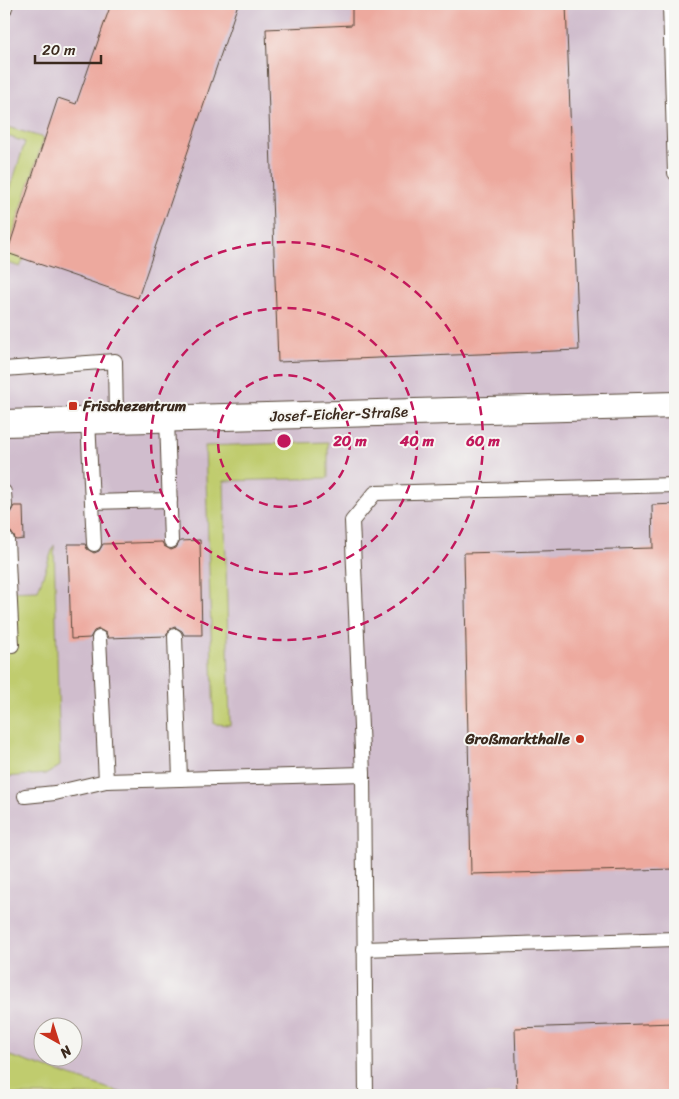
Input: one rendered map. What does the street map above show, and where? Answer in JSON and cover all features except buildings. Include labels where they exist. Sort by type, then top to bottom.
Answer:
[{"type":"street","name":"Josef-Eicher-Straße","points":[[4,423],[675,405]]},
{"type":"lane","points":[[4,10],[6,4]]},
{"type":"lane","points":[[670,4],[675,173]]},
{"type":"lane","points":[[4,369],[115,360],[116,419]]},
{"type":"lane","points":[[167,418],[171,541]]},
{"type":"lane","points":[[88,420],[94,544]]},
{"type":"lane","points":[[366,1095],[363,774],[352,521],[375,493],[675,485]]},
{"type":"lane","points":[[4,492],[5,506]]},
{"type":"lane","points":[[92,502],[170,500]]},
{"type":"lane","points":[[4,646],[12,645],[7,608],[7,540]]},
{"type":"lane","points":[[175,636],[180,779]]},
{"type":"lane","points":[[99,638],[106,781]]},
{"type":"lane","points":[[25,796],[55,793],[106,781],[363,774]]},
{"type":"lane","points":[[364,949],[675,939]]},
{"type":"shaded area","points":[[4,4],[675,4],[675,1095],[128,1095],[40,1066],[82,1066],[82,1016],[32,1016],[32,1063],[4,1054]]},
{"type":"green space","points":[[4,126],[44,138],[7,252],[24,259],[20,267],[5,262],[4,265],[4,195],[8,196],[25,142],[4,135]]},
{"type":"green space","points":[[328,442],[328,478],[224,481],[230,725],[214,724],[205,446]]},
{"type":"green space","points":[[54,545],[60,766],[47,774],[4,777],[4,591],[38,590]]},
{"type":"green space","points":[[4,1054],[32,1063],[32,1066],[40,1066],[128,1095],[4,1095]]},
{"type":"place","name":"Frischezentrum","points":[[73,406]]},
{"type":"place","name":"Großmarkthalle","points":[[580,739]]}]
